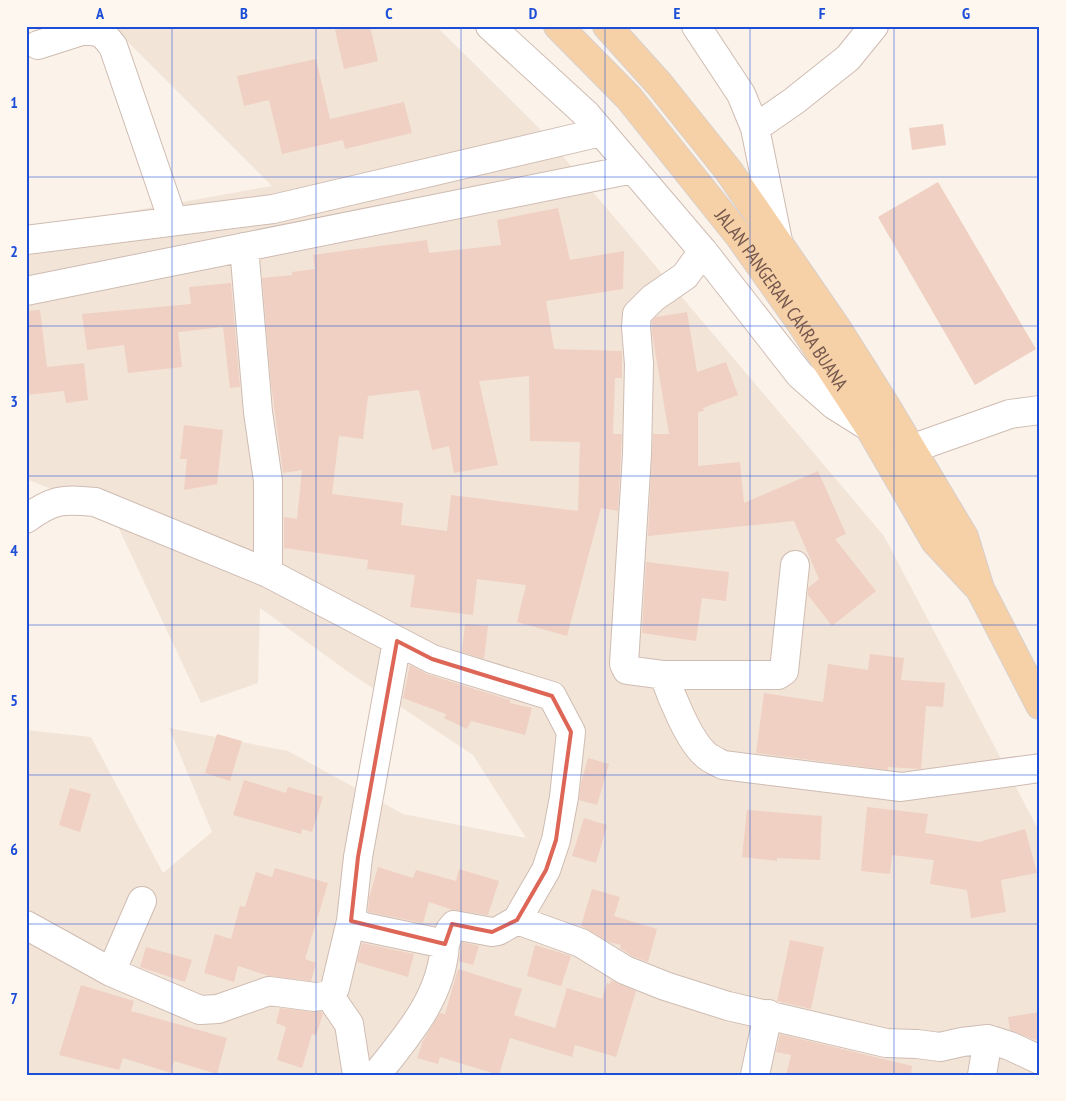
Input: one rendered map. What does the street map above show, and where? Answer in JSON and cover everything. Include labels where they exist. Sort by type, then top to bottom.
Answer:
[{"type":"main road","name":"JALAN PANGERAN CAKRA BUANA","points":[[558,26],[629,98],[740,237],[870,426],[935,541],[980,589]]},
{"type":"main road","name":"JALAN PANGERAN CAKRA BUANA","points":[[608,26],[660,85],[728,170],[838,330],[964,537],[980,589],[1040,705]]},
{"type":"street","points":[[490,26],[586,114],[703,251],[800,375],[834,405],[870,426]]},
{"type":"street","points":[[696,26],[741,94],[755,128],[778,241]]},
{"type":"street","points":[[755,128],[794,102],[848,58],[874,26]]},
{"type":"street","points":[[38,45],[85,30],[102,32],[113,46],[173,221]]},
{"type":"street","points":[[26,240],[273,208],[601,132]]},
{"type":"street","points":[[26,291],[633,169]]},
{"type":"street","points":[[244,247],[258,412],[268,481],[268,573]]},
{"type":"street","points":[[703,251],[685,276],[653,298],[637,314],[636,327],[640,364],[637,454],[624,664],[626,670],[664,675],[769,676],[784,672],[795,565]]},
{"type":"street","points":[[911,449],[1010,414],[1040,410]]},
{"type":"street","points":[[26,519],[45,505],[69,499],[95,502],[268,573],[432,659],[552,696],[571,732],[564,797],[556,840],[546,870],[517,920],[498,931],[492,932],[454,925],[445,944],[444,961],[429,1004],[414,1027],[376,1075]]},
{"type":"street","points":[[26,925],[111,972],[200,1010],[218,1009],[269,991],[315,997],[329,994],[334,988],[351,920],[358,857],[397,641]]},
{"type":"street","points":[[664,675],[670,693],[690,734],[705,755],[723,765],[901,787],[1040,768]]},
{"type":"street","points":[[111,972],[142,901]]},
{"type":"street","points":[[351,920],[364,927],[445,944]]},
{"type":"street","points":[[517,920],[581,943],[625,970],[665,986],[728,1006],[886,1043],[940,1047],[988,1039],[1010,1046],[1040,1060]]},
{"type":"street","points":[[329,994],[349,1024],[357,1075]]},
{"type":"street","points":[[754,1075],[768,1014]]},
{"type":"street","points":[[982,1075],[988,1039]]},
{"type":"highlighted area","points":[[397,641],[432,659],[552,696],[571,732],[556,840],[546,870],[517,920],[492,932],[452,924],[445,944],[351,921],[358,857]]},
{"type":"shaded area","points":[[112,26],[436,26],[538,127],[884,536],[1040,833],[1040,1075],[26,1075],[26,730],[91,737],[163,873],[212,832],[169,728],[288,751],[403,814],[526,838],[473,755],[347,671],[260,608],[258,683],[201,703],[112,514],[26,480],[26,230],[272,186]]},
{"type":"building","points":[[352,26],[370,26],[378,61],[344,69],[335,30]]},
{"type":"building","points":[[316,59],[330,119],[404,102],[412,133],[345,149],[343,140],[282,154],[269,100],[244,106],[237,76]]},
{"type":"building","points":[[943,124],[946,145],[912,150],[909,128]]},
{"type":"building","points":[[938,182],[1036,349],[975,385],[878,217]]},
{"type":"building","points":[[558,208],[570,260],[624,251],[623,289],[546,301],[554,349],[622,351],[622,378],[615,378],[613,434],[622,434],[618,511],[601,508],[567,636],[517,622],[526,585],[477,579],[473,615],[410,607],[415,575],[367,569],[368,560],[284,548],[284,517],[297,519],[302,470],[283,473],[271,384],[262,278],[292,275],[292,272],[315,269],[313,255],[349,250],[427,240],[429,253],[501,245],[497,220]],"holes":[[[529,376],[530,441],[580,442],[578,511],[451,495],[447,531],[401,525],[403,503],[332,494],[339,436],[363,439],[368,396],[419,390],[432,450],[449,446],[454,473],[498,465],[479,381]]]},
{"type":"building","points":[[231,283],[240,387],[230,388],[223,327],[178,332],[182,367],[128,373],[124,345],[87,350],[82,314],[191,304],[189,287]]},
{"type":"building","points":[[40,310],[47,367],[84,363],[88,400],[66,403],[64,391],[26,395],[26,311]]},
{"type":"building","points":[[687,312],[697,372],[726,362],[738,395],[703,408],[704,411],[698,412],[698,466],[740,462],[744,503],[818,471],[846,534],[835,539],[876,591],[832,626],[808,595],[808,588],[819,579],[794,521],[648,536],[653,434],[669,434],[652,333],[652,321],[656,317]]},
{"type":"building","points":[[184,425],[223,430],[217,484],[184,490],[187,459],[180,459]]},
{"type":"building","points":[[646,562],[729,572],[726,601],[702,598],[696,641],[642,633]]},
{"type":"building","points":[[465,624],[488,626],[484,659],[462,652]]},
{"type":"building","points":[[870,654],[904,658],[901,680],[945,683],[943,707],[926,706],[921,769],[888,767],[888,770],[756,753],[764,693],[823,702],[828,664],[868,670]]},
{"type":"building","points":[[410,665],[427,674],[510,700],[510,703],[532,708],[525,735],[471,721],[467,729],[444,718],[446,714],[403,698]]},
{"type":"building","points":[[217,734],[242,741],[230,781],[205,773]]},
{"type":"building","points":[[588,758],[609,764],[597,805],[579,800],[581,783]]},
{"type":"building","points":[[244,780],[286,793],[288,787],[323,797],[312,832],[302,829],[301,834],[233,815]]},
{"type":"building","points":[[70,788],[91,794],[80,832],[59,825]]},
{"type":"building","points":[[867,807],[928,814],[925,833],[979,842],[1025,829],[1037,873],[1001,880],[1006,912],[971,918],[967,890],[930,884],[934,860],[892,855],[890,874],[861,871]]},
{"type":"building","points":[[747,810],[822,816],[820,860],[777,858],[777,861],[742,857]]},
{"type":"building","points":[[584,818],[607,825],[596,863],[572,856]]},
{"type":"building","points":[[378,867],[413,878],[416,870],[456,881],[459,869],[499,881],[488,915],[453,910],[429,902],[423,923],[368,912],[369,898]]},
{"type":"building","points":[[275,868],[328,883],[305,959],[316,963],[311,981],[269,976],[238,966],[234,982],[204,973],[215,934],[231,939],[240,906],[245,907],[256,872],[272,877]]},
{"type":"building","points":[[592,889],[620,897],[614,916],[657,929],[648,962],[632,956],[620,948],[621,945],[609,942],[581,926]]},
{"type":"building","points":[[790,940],[824,947],[811,1009],[777,1001]]},
{"type":"building","points":[[462,942],[479,946],[473,965],[459,961]]},
{"type":"building","points":[[362,943],[414,954],[408,977],[357,962]]},
{"type":"building","points":[[535,945],[571,956],[561,986],[527,976]]},
{"type":"building","points":[[146,947],[192,960],[185,982],[140,967]]},
{"type":"building","points":[[458,969],[522,989],[514,1015],[555,1028],[567,988],[602,999],[607,983],[610,984],[611,980],[636,991],[616,1057],[575,1045],[572,1057],[510,1038],[499,1075],[440,1057],[438,1064],[417,1058],[423,1041],[440,1013],[445,1014]]},
{"type":"building","points":[[81,985],[134,1001],[131,1011],[227,1038],[217,1074],[174,1061],[171,1073],[123,1058],[119,1070],[59,1055]]},
{"type":"building","points":[[280,1008],[321,1012],[323,1014],[316,1035],[312,1034],[302,1068],[277,1060],[286,1027],[276,1023]]},
{"type":"building","points":[[1040,1012],[1040,1039],[1035,1040],[1010,1030],[1008,1017]]},
{"type":"building","points":[[780,1034],[912,1066],[911,1075],[786,1075],[791,1055],[776,1052]]}]
